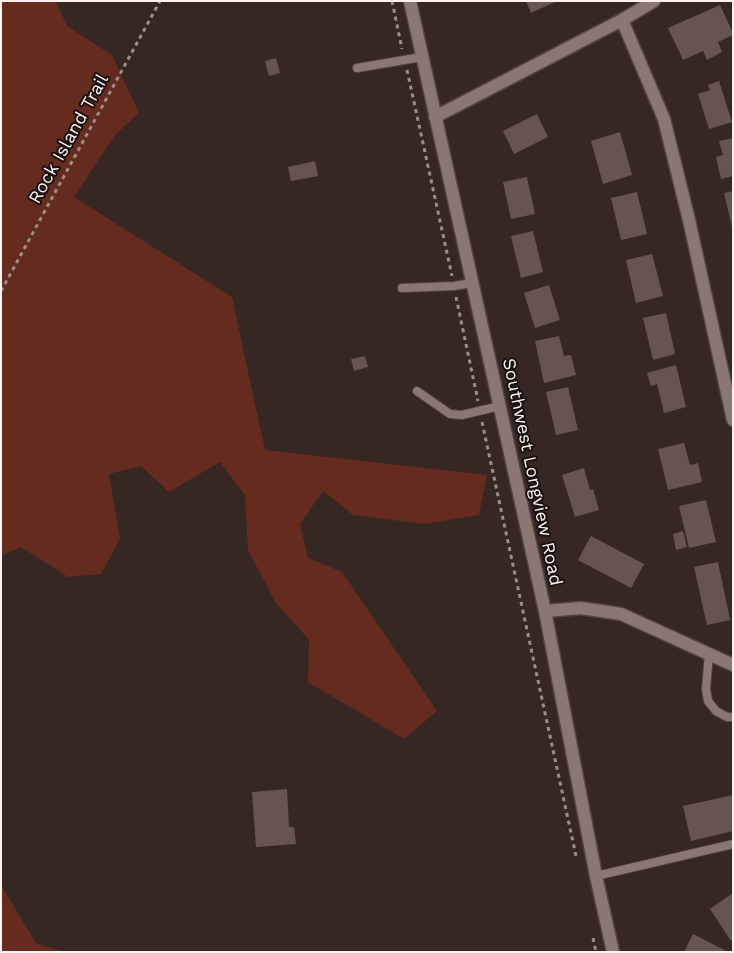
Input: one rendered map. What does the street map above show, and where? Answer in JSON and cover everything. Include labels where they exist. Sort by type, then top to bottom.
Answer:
[{"type":"street","name":"Southwest Longview Road","points":[[410,1],[545,611],[596,876],[613,952]]},
{"type":"street","points":[[435,117],[622,20],[654,1]]},
{"type":"street","points":[[622,20],[664,119],[689,220],[733,420]]},
{"type":"street","points":[[545,611],[581,608],[620,614],[733,665]]},
{"type":"lane","points":[[357,68],[422,57]]},
{"type":"lane","points":[[402,288],[454,286],[472,283]]},
{"type":"lane","points":[[417,391],[450,414],[462,415],[500,406]]},
{"type":"lane","points":[[709,654],[706,689],[708,701],[716,711],[727,717],[733,716]]},
{"type":"lane","points":[[596,876],[733,844]]},
{"type":"path","name":"Rock Island Trail","points":[[1,290],[160,1]]},
{"type":"path","points":[[392,1],[576,857]]},
{"type":"path","points":[[592,933],[596,952]]},
{"type":"shaded area","points":[[1,1],[56,1],[67,26],[112,55],[139,113],[115,135],[74,197],[232,297],[265,450],[487,475],[479,515],[424,524],[353,515],[323,491],[300,524],[308,558],[342,572],[437,711],[404,739],[308,682],[309,640],[276,603],[248,550],[245,495],[220,462],[169,492],[141,466],[109,474],[120,539],[101,574],[68,577],[21,547],[1,556]]},
{"type":"shaded area","points":[[1,885],[36,943],[64,952],[1,952]]},
{"type":"building","points":[[526,1],[557,1],[531,13]]},
{"type":"building","points":[[720,5],[733,33],[733,35],[718,42],[722,52],[707,60],[703,51],[683,60],[668,28]]},
{"type":"building","points":[[276,58],[280,73],[269,76],[265,61]]},
{"type":"building","points":[[719,81],[732,122],[709,129],[698,94],[710,90],[708,85]]},
{"type":"building","points":[[537,114],[548,137],[514,154],[503,131]]},
{"type":"building","points":[[620,132],[632,175],[603,184],[591,141]]},
{"type":"building","points":[[733,138],[733,176],[721,179],[716,157],[723,155],[719,141]]},
{"type":"building","points":[[315,161],[318,176],[291,181],[288,167]]},
{"type":"building","points":[[527,177],[535,214],[511,219],[503,182]]},
{"type":"building","points":[[733,191],[733,227],[732,227],[724,193]]},
{"type":"building","points":[[637,192],[647,234],[621,240],[611,198]]},
{"type":"building","points":[[533,231],[543,272],[521,278],[511,236]]},
{"type":"building","points":[[652,254],[663,296],[636,303],[626,260]]},
{"type":"building","points":[[549,285],[560,320],[535,328],[524,293]]},
{"type":"building","points":[[666,313],[675,354],[653,360],[643,318]]},
{"type":"building","points":[[559,336],[564,356],[571,355],[576,375],[544,383],[535,341]]},
{"type":"building","points":[[365,356],[368,367],[354,371],[351,359]]},
{"type":"building","points":[[676,365],[686,407],[664,413],[657,384],[651,386],[647,373]]},
{"type":"building","points":[[568,387],[578,430],[556,435],[546,392]]},
{"type":"building","points":[[684,443],[690,465],[698,463],[702,482],[668,490],[658,449]]},
{"type":"building","points":[[584,468],[590,490],[593,489],[599,510],[575,517],[562,475]]},
{"type":"building","points":[[706,500],[716,542],[689,548],[679,506]]},
{"type":"building","points":[[683,531],[687,547],[676,550],[673,534]]},
{"type":"building","points":[[591,536],[644,564],[631,588],[578,560]]},
{"type":"building","points":[[718,562],[730,620],[707,625],[694,567]]},
{"type":"building","points":[[287,789],[289,827],[294,827],[296,844],[256,847],[252,792]]},
{"type":"building","points":[[733,795],[733,831],[691,841],[683,806]]},
{"type":"building","points":[[733,893],[733,940],[731,941],[710,909]]},
{"type":"building","points":[[693,934],[728,952],[684,952]]}]
